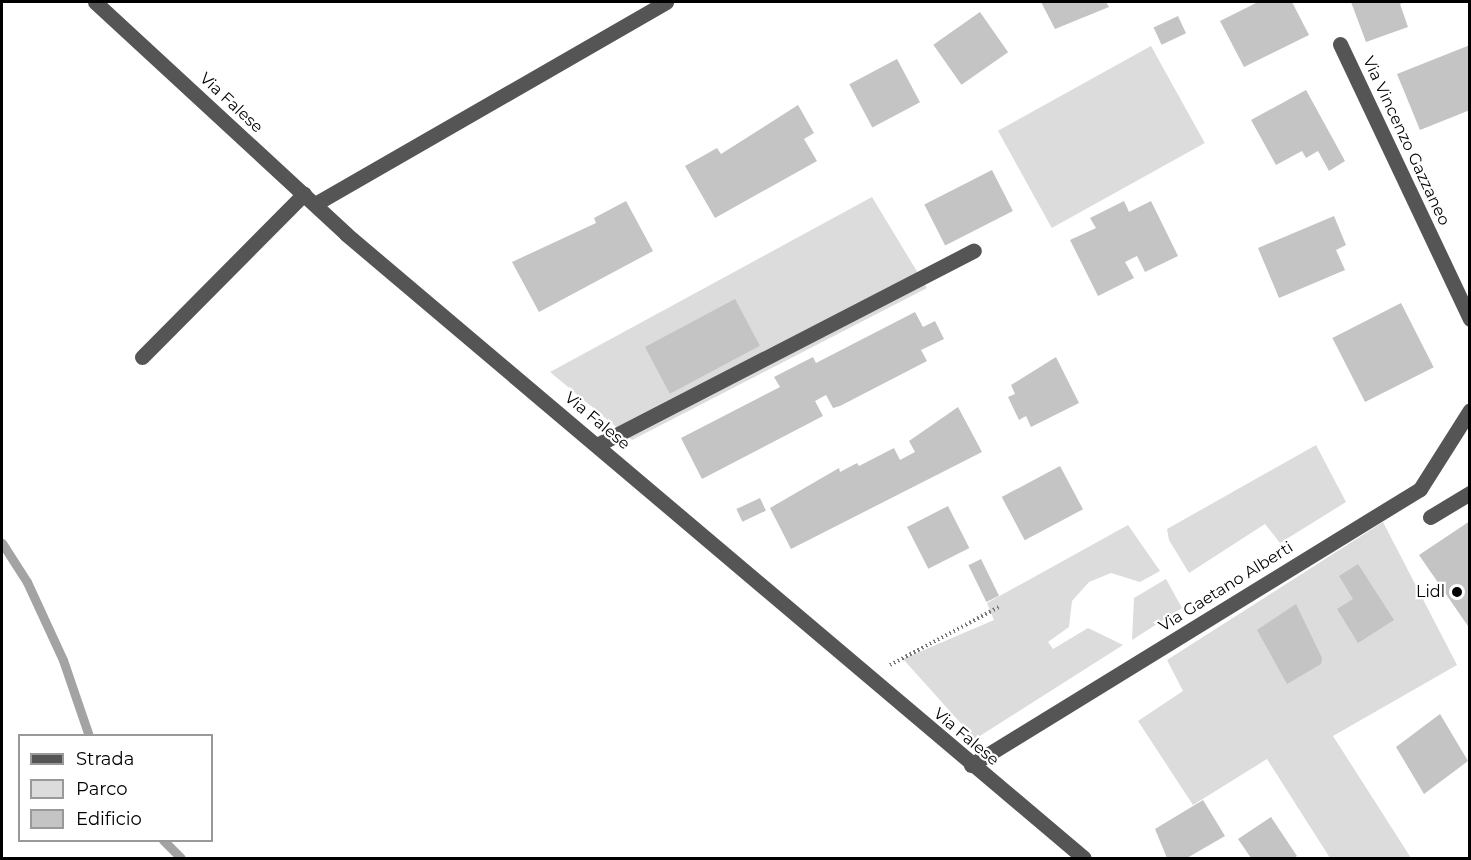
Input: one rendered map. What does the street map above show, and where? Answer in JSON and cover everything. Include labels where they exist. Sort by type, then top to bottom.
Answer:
[{"type":"street","name":"Via Falese","points":[[95,2],[309,199],[971,765],[1084,858]]},
{"type":"street","points":[[142,357],[309,199],[666,2]]},
{"type":"street","name":"Via Vincenzo Gazzaneo","points":[[1340,44],[1470,319]]},
{"type":"street","points":[[597,445],[974,249]]},
{"type":"street","name":"Via Gaetano Alberti","points":[[971,765],[1420,489],[1470,410]]},
{"type":"street","points":[[1430,517],[1470,493]]},
{"type":"path","points":[[870,679],[1001,606]]},
{"type":"green space","points":[[1151,46],[1205,143],[1052,228],[998,131]]},
{"type":"green space","points":[[872,197],[927,288],[632,440],[550,372]]},
{"type":"green space","points":[[1316,445],[1346,502],[1280,543],[1265,524],[1189,573],[1169,540],[1167,529]]},
{"type":"green space","points":[[1383,522],[1457,665],[1333,736],[1411,858],[1330,858],[1267,759],[1193,805],[1138,721],[1183,691],[1167,660]]},
{"type":"green space","points":[[1128,525],[1160,571],[1140,582],[1111,573],[1089,582],[1072,601],[1069,627],[1048,642],[1053,649],[1088,628],[1123,645],[975,739],[903,659],[994,620],[987,603]]},
{"type":"green space","points":[[1166,579],[1182,608],[1132,640],[1134,598]]},
{"type":"building","points":[[1041,2],[1106,2],[1109,7],[1055,29]]},
{"type":"building","points":[[1258,2],[1292,2],[1309,35],[1244,67],[1220,21]]},
{"type":"building","points":[[1351,2],[1405,2],[1400,4],[1408,27],[1366,42]]},
{"type":"building","points":[[980,12],[1008,52],[961,85],[933,45]]},
{"type":"building","points":[[1178,16],[1186,33],[1162,45],[1154,27]]},
{"type":"building","points":[[1470,45],[1470,110],[1420,130],[1397,74]]},
{"type":"building","points":[[897,59],[920,102],[872,128],[849,84]]},
{"type":"building","points":[[1306,90],[1345,161],[1329,171],[1318,151],[1306,158],[1302,151],[1276,165],[1251,120]]},
{"type":"building","points":[[798,105],[814,133],[804,139],[817,161],[715,218],[685,166],[717,148],[721,154]]},
{"type":"building","points":[[992,170],[1013,211],[945,245],[924,205]]},
{"type":"building","points":[[626,201],[653,251],[539,312],[512,262],[596,223],[594,218]]},
{"type":"building","points":[[1124,201],[1129,212],[1151,201],[1178,256],[1145,272],[1137,256],[1125,262],[1134,278],[1098,296],[1070,240],[1096,228],[1090,218]]},
{"type":"building","points":[[1334,216],[1346,245],[1336,250],[1345,270],[1279,298],[1258,248]]},
{"type":"building","points":[[735,299],[760,346],[670,394],[645,347]]},
{"type":"building","points":[[1401,303],[1434,367],[1365,402],[1332,338]]},
{"type":"building","points":[[915,312],[923,327],[935,321],[944,339],[921,350],[927,361],[840,406],[833,408],[826,395],[815,401],[823,416],[702,479],[681,438],[780,387],[774,377],[813,357],[816,363]]},
{"type":"building","points":[[1056,357],[1079,403],[1031,427],[1026,416],[1019,420],[1008,397],[1015,394],[1011,385]]},
{"type":"building","points":[[958,407],[982,452],[791,549],[770,508],[839,468],[840,472],[857,463],[859,466],[894,448],[900,460],[915,452],[909,441]]},
{"type":"building","points":[[1060,466],[1083,509],[1025,540],[1002,497]]},
{"type":"building","points":[[760,498],[766,511],[742,522],[736,509]]},
{"type":"building","points":[[948,506],[969,548],[928,569],[907,527]]},
{"type":"building","name":"Lidl","points":[[1470,521],[1470,629],[1419,555]]},
{"type":"building","points":[[981,559],[999,596],[986,602],[968,565]]},
{"type":"building","points":[[1358,564],[1394,620],[1358,643],[1337,609],[1353,599],[1339,576]]},
{"type":"building","points":[[1296,604],[1322,658],[1321,664],[1287,684],[1257,630]]},
{"type":"building","points":[[1440,714],[1468,761],[1424,794],[1396,747]]},
{"type":"building","points":[[1203,800],[1225,836],[1187,858],[1167,858],[1155,829]]},
{"type":"building","points":[[1271,817],[1297,856],[1294,858],[1251,858],[1238,839]]},
{"type":"waterway","points":[[2,543],[27,582],[63,660],[88,734]]},
{"type":"waterway","points":[[165,842],[181,858]]},
{"type":"place","name":"Lidl","points":[[1457,592]]}]
